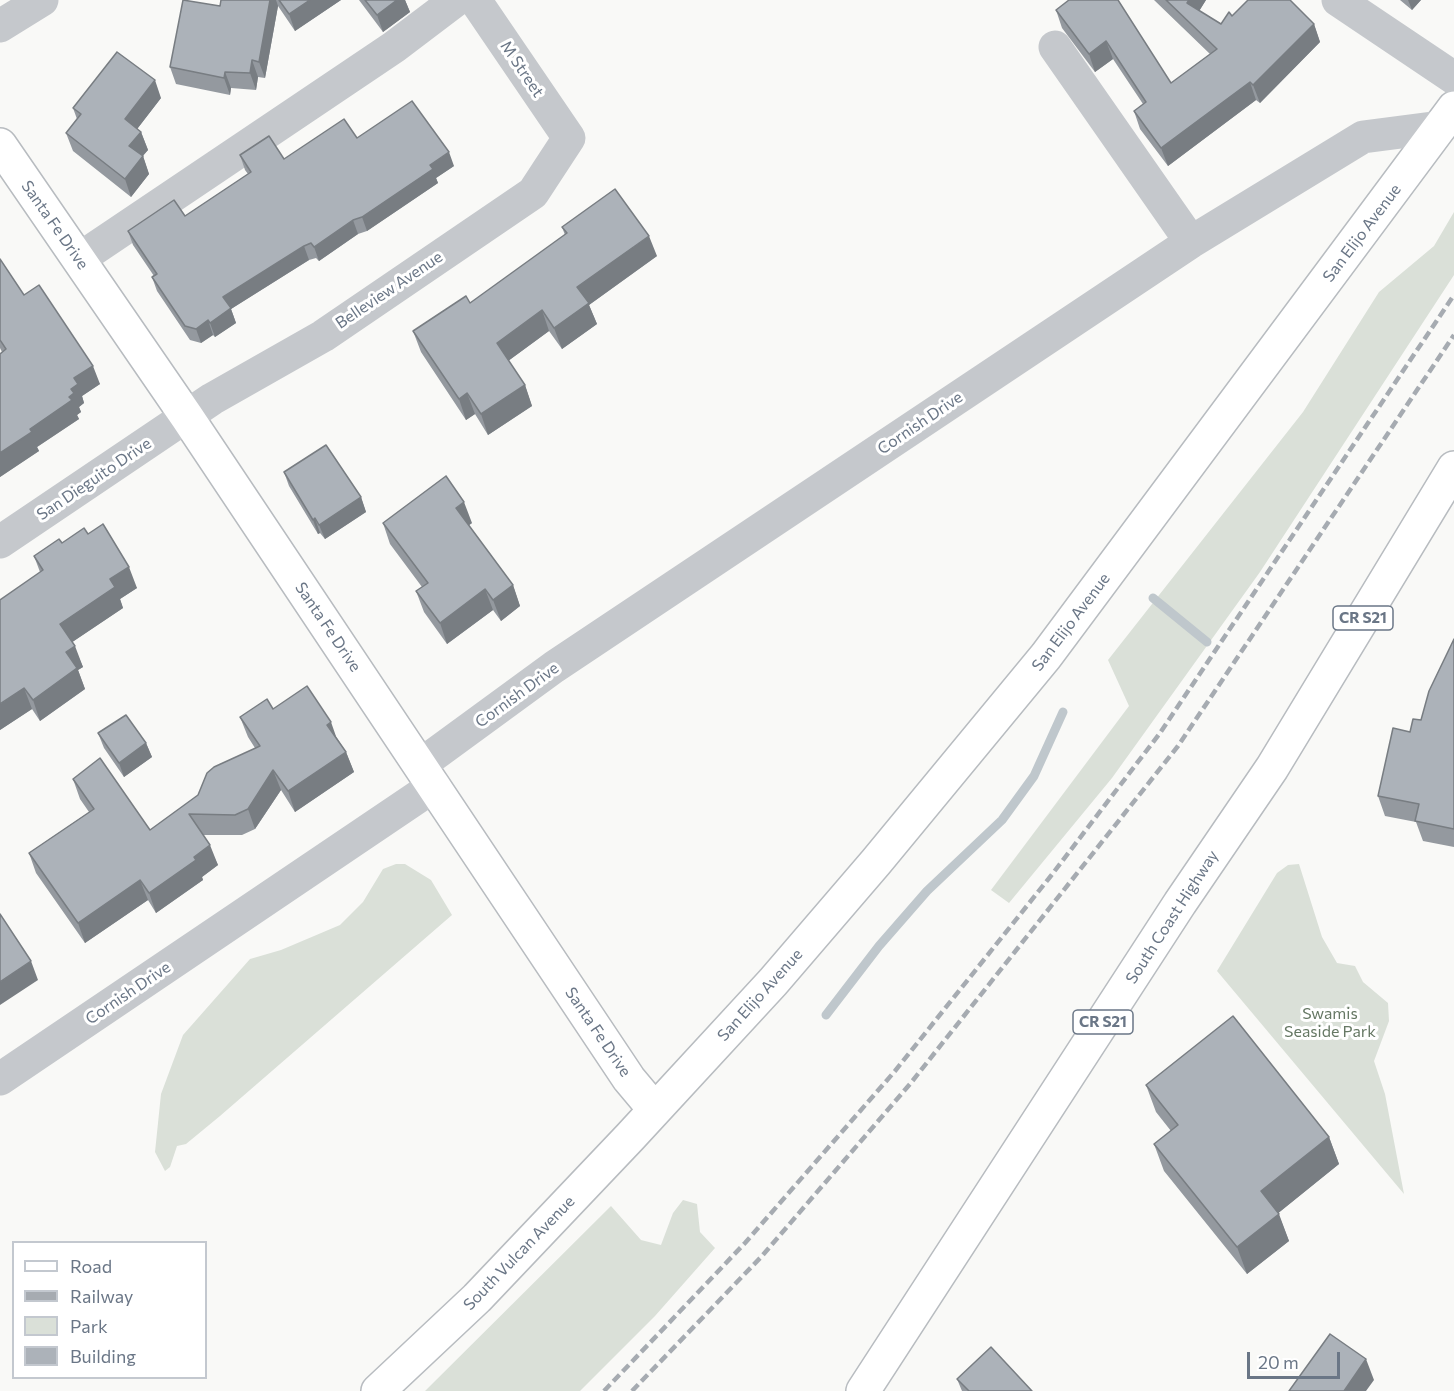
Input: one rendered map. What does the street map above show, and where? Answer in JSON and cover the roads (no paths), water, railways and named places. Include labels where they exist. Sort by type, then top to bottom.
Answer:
[{"type":"main road","name":"San Elijo Avenue","points":[[655,1110],[773,982],[1046,656],[1447,117]]},
{"type":"main road","name":"Santa Fe Drive","points":[[0,145],[187,417],[629,1079],[655,1110]]},
{"type":"main road","name":"South Coast Highway","points":[[863,1391],[1174,913],[1272,768],[1454,468]]},
{"type":"main road","name":"South Vulcan Avenue","points":[[378,1391],[477,1298],[655,1110]]},
{"type":"street","points":[[0,26],[42,0]]},
{"type":"street","points":[[79,259],[394,47],[456,0]]},
{"type":"street","name":"M Street","points":[[475,0],[568,138]]},
{"type":"street","points":[[1338,0],[1454,78]]},
{"type":"street","points":[[1055,47],[1191,242]]},
{"type":"street","name":"Cornish Drive","points":[[0,1079],[427,775],[564,660],[1191,242],[1363,137],[1447,117]]},
{"type":"street","name":"Belleview Avenue","points":[[187,417],[220,394],[323,336],[533,193],[568,138]]},
{"type":"street","name":"San Dieguito Drive","points":[[0,542],[187,417]]},
{"type":"waterway","points":[[1153,598],[1207,642]]},
{"type":"waterway","points":[[826,1015],[879,946],[927,891],[1002,820],[1034,776],[1063,712]]},
{"type":"railway","points":[[604,1391],[745,1243],[895,1071],[1050,877],[1160,733],[1454,295]]},
{"type":"railway","points":[[632,1391],[762,1256],[910,1084],[1178,746],[1454,335]]},
{"type":"park label","name":"Swamis Seaside Park","points":[[1330,1023]]}]
